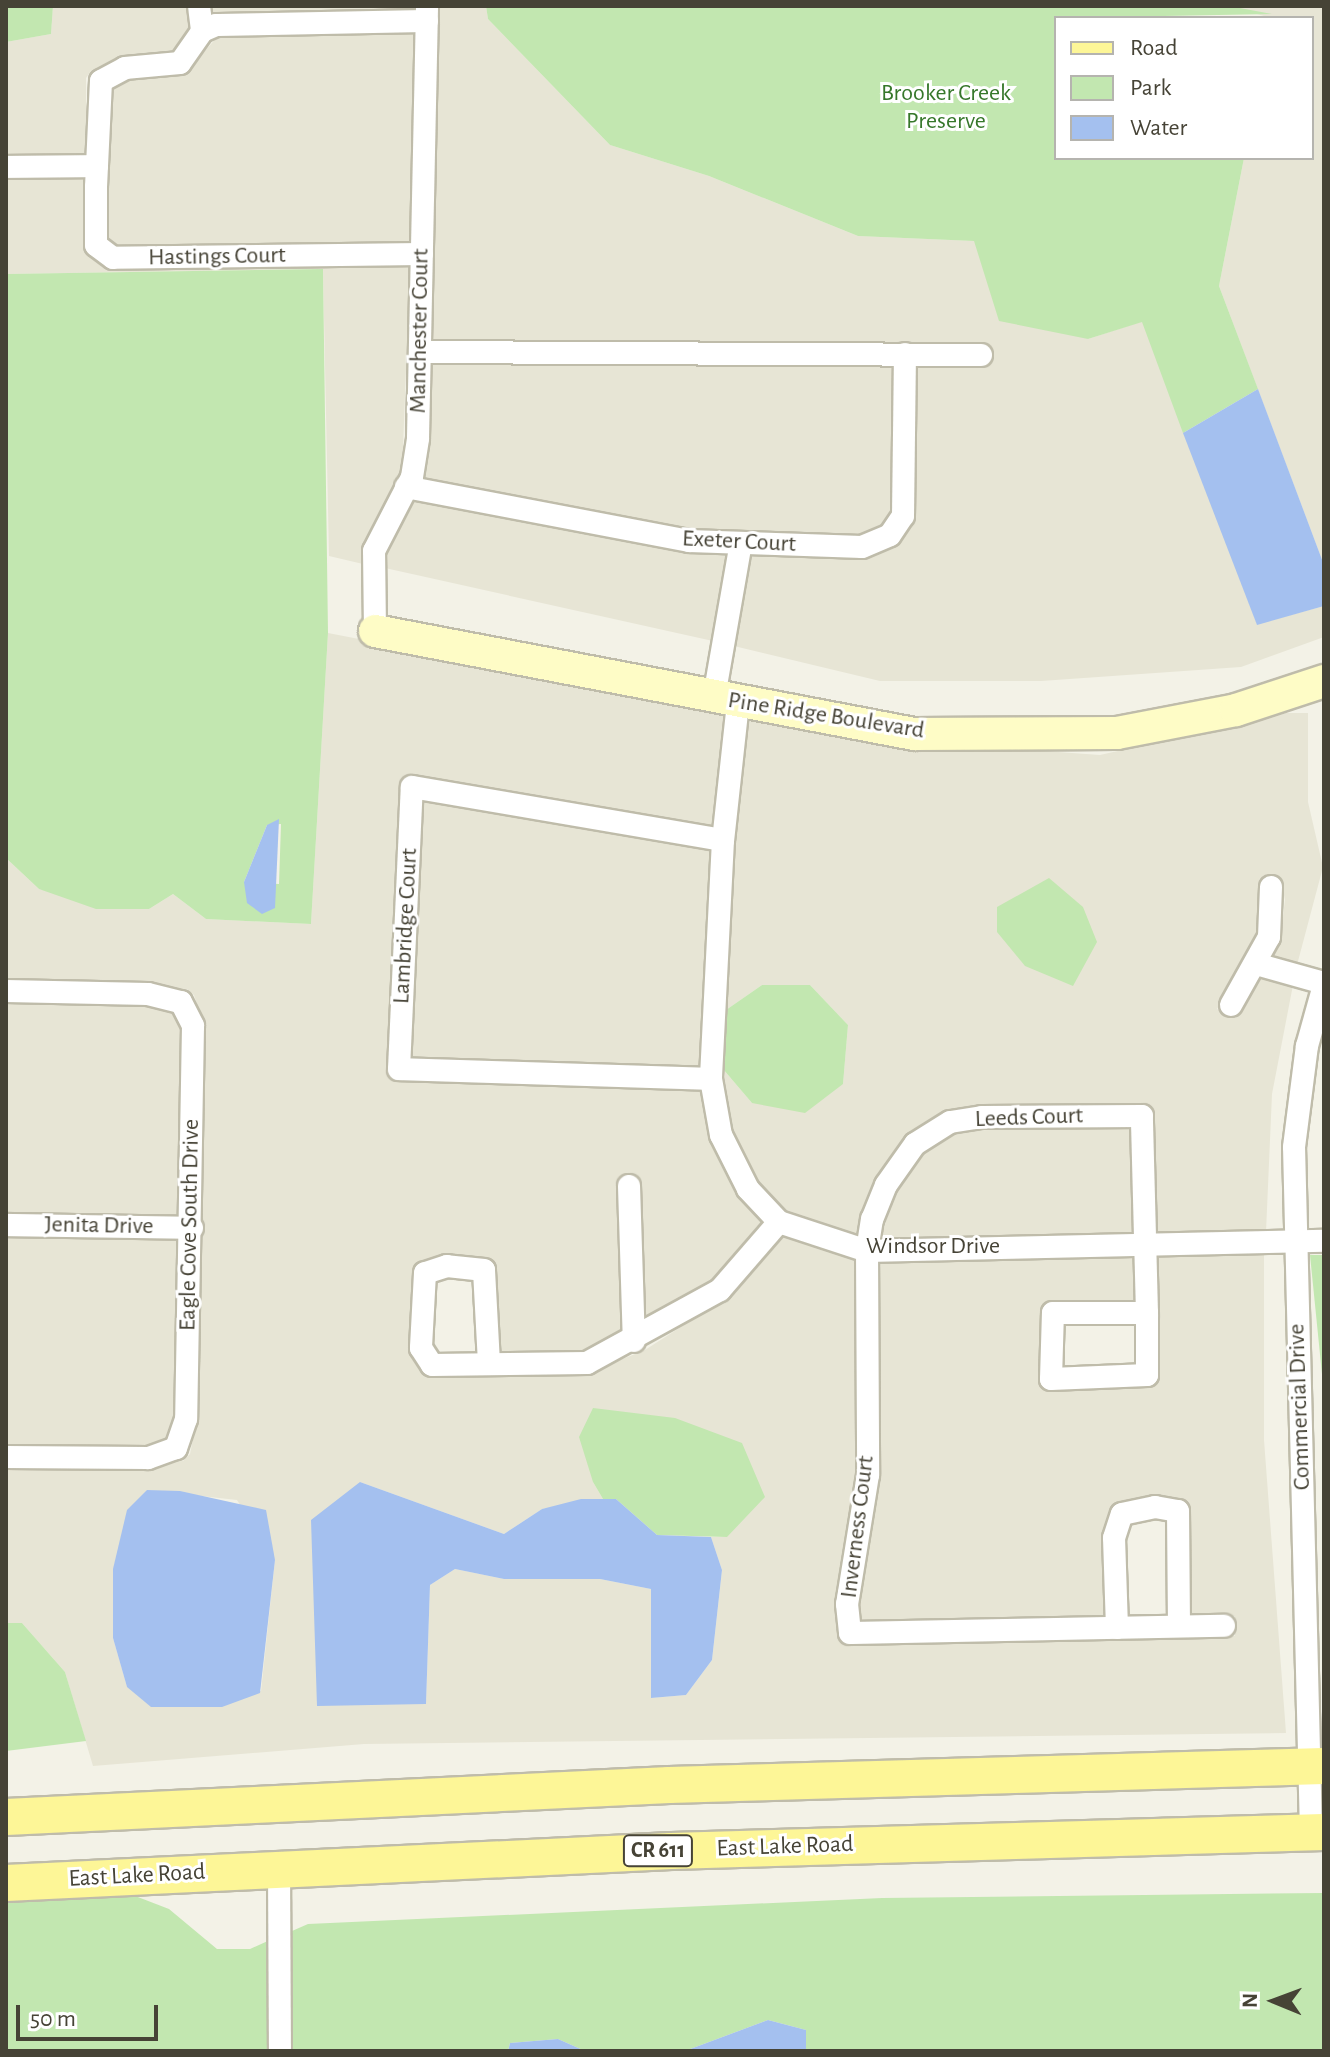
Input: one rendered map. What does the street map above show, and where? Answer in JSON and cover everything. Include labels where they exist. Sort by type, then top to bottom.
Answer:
[{"type":"main road","points":[[6,1817],[669,1785],[1317,1766]]},
{"type":"main road","name":"East Lake Road","points":[[6,1883],[687,1850],[1317,1832]]},
{"type":"street","points":[[199,6],[202,31]]},
{"type":"street","name":"Manchester Court","points":[[202,31],[216,25],[427,13],[418,438],[406,487],[374,551],[375,631]]},
{"type":"street","name":"Hastings Court","points":[[202,31],[180,63],[125,68],[101,81],[96,245],[113,258],[422,254]]},
{"type":"street","points":[[6,167],[97,166]]},
{"type":"street","points":[[420,352],[981,355]]},
{"type":"street","name":"Exeter Court","points":[[406,487],[689,541],[862,547],[890,535],[903,516],[905,354]]},
{"type":"street","name":"Windsor Drive","points":[[741,543],[726,700],[723,840],[711,1079],[721,1135],[748,1189],[779,1222],[867,1251],[1324,1241]]},
{"type":"street","name":"Pine Ridge Boulevard","points":[[375,631],[914,734],[1117,733],[1236,710],[1323,688]]},
{"type":"street","name":"Lambridge Court","points":[[711,1079],[399,1069],[412,787],[723,840]]},
{"type":"street","points":[[1231,1005],[1256,964],[1273,917],[1271,887]]},
{"type":"street","points":[[1256,964],[1324,984]]},
{"type":"street","name":"Commercial Drive","points":[[1317,1832],[1294,1147],[1307,1046],[1324,984]]},
{"type":"street","name":"Eagle Cove South Drive","points":[[6,991],[148,994],[181,1002],[193,1026],[192,1228],[186,1419],[176,1448],[148,1458],[6,1457]]},
{"type":"street","name":"Leeds Court","points":[[867,1251],[872,1219],[886,1185],[915,1144],[950,1122],[982,1117],[1142,1116],[1145,1243]]},
{"type":"street","points":[[629,1186],[634,1341]]},
{"type":"street","points":[[489,1363],[484,1270],[447,1266],[425,1273],[421,1348],[432,1365],[587,1363],[634,1341],[720,1290],[779,1222]]},
{"type":"street","name":"Jenita Drive","points":[[6,1225],[192,1228]]},
{"type":"street","points":[[1145,1243],[1147,1313],[1147,1375],[1051,1379],[1053,1313],[1147,1313]]},
{"type":"street","name":"Inverness Court","points":[[867,1251],[868,1475],[847,1604],[850,1633],[1224,1626]]},
{"type":"street","points":[[1117,1628],[1114,1538],[1122,1514],[1155,1507],[1178,1511],[1179,1626]]},
{"type":"street","points":[[279,1869],[280,2051]]},
{"type":"shaded area","points":[[53,6],[188,6],[191,29],[175,54],[91,71],[86,78],[86,156],[6,157],[6,42],[51,34]]},
{"type":"shaded area","points":[[210,6],[416,6],[416,11],[211,16]]},
{"type":"shaded area","points":[[438,6],[486,6],[488,19],[610,145],[709,176],[858,236],[974,241],[1088,339],[1143,321],[1257,624],[1324,606],[1324,637],[1241,667],[1041,681],[880,681],[734,646],[750,553],[900,540],[914,516],[916,364],[991,365],[991,345],[431,343]]},
{"type":"shaded area","points":[[1229,6],[1324,6],[1324,565],[1219,286],[1244,160],[1314,160],[1314,16],[1264,16]]},
{"type":"shaded area","points":[[415,30],[411,245],[117,248],[107,241],[112,87],[129,78],[188,70],[219,35]]},
{"type":"shaded area","points":[[86,176],[85,246],[410,264],[402,474],[363,547],[363,564],[329,556],[323,269],[6,274],[6,177]]},
{"type":"shaded area","points":[[430,362],[894,364],[892,513],[882,528],[860,538],[690,532],[423,480]]},
{"type":"shaded area","points":[[411,498],[728,552],[713,641],[385,568],[385,553]]},
{"type":"shaded area","points":[[328,633],[726,710],[713,828],[414,778],[388,1068],[702,1088],[711,1139],[737,1193],[766,1223],[713,1282],[645,1323],[639,1177],[618,1177],[623,1335],[585,1353],[500,1353],[495,1267],[485,1260],[421,1264],[414,1272],[410,1348],[423,1370],[593,1371],[645,1350],[726,1298],[784,1234],[856,1259],[857,1474],[836,1603],[839,1634],[850,1642],[1235,1636],[1235,1616],[1190,1616],[1189,1511],[1180,1502],[1119,1505],[1111,1512],[1103,1538],[1106,1618],[860,1623],[878,1260],[1134,1253],[1136,1303],[1054,1303],[1040,1378],[1158,1376],[1156,1253],[1264,1251],[1264,1440],[1286,1733],[364,1744],[93,1766],[65,1672],[22,1623],[6,1623],[6,1467],[183,1461],[190,1454],[197,1419],[204,1026],[194,995],[187,989],[6,982],[6,858],[39,889],[149,909],[173,894],[206,919],[311,924]],"holes":[[[360,1482],[504,1534],[542,1509],[603,1499],[593,1482],[727,1537],[711,1537],[722,1570],[712,1660],[686,1695],[651,1698],[651,1589],[600,1579],[504,1579],[455,1569],[430,1585],[426,1704]],[[147,1490],[237,1500],[275,1560],[261,1691],[127,1687],[113,1638]]]},
{"type":"shaded area","points":[[1285,713],[1308,713],[1308,802],[1323,867],[1297,965],[1271,958],[1280,938],[1285,900],[1280,876],[1259,879],[1263,903],[1259,934],[1217,1009],[1236,1018],[1262,976],[1293,985],[1272,1094],[1266,1232],[1156,1233],[1153,1116],[1142,1106],[909,1135],[876,1181],[858,1238],[786,1214],[757,1183],[732,1132],[723,1069],[752,1103],[843,1084],[848,1025],[810,985],[762,985],[726,1010],[734,841],[748,714],[949,744],[1100,755]]},
{"type":"shaded area","points":[[423,799],[712,848],[701,1069],[411,1059]]},
{"type":"shaded area","points":[[6,1001],[146,1003],[173,1010],[181,1028],[181,1218],[6,1215]]},
{"type":"shaded area","points":[[1131,1126],[1133,1234],[880,1241],[896,1189],[923,1150],[954,1131]]},
{"type":"shaded area","points":[[6,1234],[181,1237],[175,1418],[167,1441],[146,1448],[6,1447]]},
{"type":"green space","points":[[6,6],[53,6],[51,34],[6,42]]},
{"type":"green space","name":"Brooker Creek Preserve","points":[[486,6],[1229,6],[1272,14],[1054,16],[1054,160],[1244,160],[1219,286],[1258,389],[1183,433],[1142,322],[1088,339],[999,321],[974,241],[858,236],[709,176],[610,145],[488,19]]},
{"type":"green space","points":[[323,269],[328,633],[311,924],[206,919],[173,894],[149,909],[96,909],[39,889],[6,858],[6,274]],"holes":[[[281,824],[279,884],[244,882],[267,825]]]},
{"type":"green space","points":[[1049,878],[1083,907],[1097,942],[1073,986],[1025,966],[997,932],[997,907]]},
{"type":"green space","points":[[762,985],[810,985],[848,1025],[843,1084],[805,1113],[752,1103],[723,1069],[726,1010]]},
{"type":"green space","points":[[1310,1255],[1324,1255],[1324,1394]]},
{"type":"green space","points":[[593,1408],[675,1418],[742,1443],[765,1497],[727,1537],[657,1535],[616,1499],[603,1499],[593,1482],[579,1437]]},
{"type":"green space","points":[[6,1623],[22,1623],[65,1672],[86,1741],[6,1751]]},
{"type":"green space","points":[[117,1889],[169,1909],[217,1949],[250,1949],[270,1940],[269,2051],[7,2051],[6,1892]]},
{"type":"green space","points":[[1324,1893],[1324,2051],[831,2051],[806,2049],[806,2030],[768,2020],[685,2051],[585,2051],[558,2039],[510,2043],[508,2051],[291,2051],[292,1931],[308,1924],[882,1898]]},
{"type":"water","points":[[1258,389],[1324,565],[1324,606],[1257,625],[1183,433]]},
{"type":"water","points":[[279,819],[275,908],[262,914],[247,903],[244,882],[267,825]]},
{"type":"water","points":[[360,1482],[504,1534],[542,1509],[581,1499],[616,1499],[657,1535],[711,1537],[722,1570],[712,1660],[686,1695],[651,1698],[651,1589],[600,1579],[504,1579],[455,1569],[430,1585],[426,1704],[317,1706],[311,1520]]},
{"type":"water","points":[[147,1490],[180,1491],[266,1510],[275,1560],[260,1693],[222,1707],[151,1707],[127,1687],[113,1638],[113,1569],[127,1510]]},
{"type":"water","points":[[768,2020],[806,2030],[806,2051],[685,2051]]},
{"type":"water","points":[[558,2039],[585,2051],[508,2051],[510,2043]]}]
